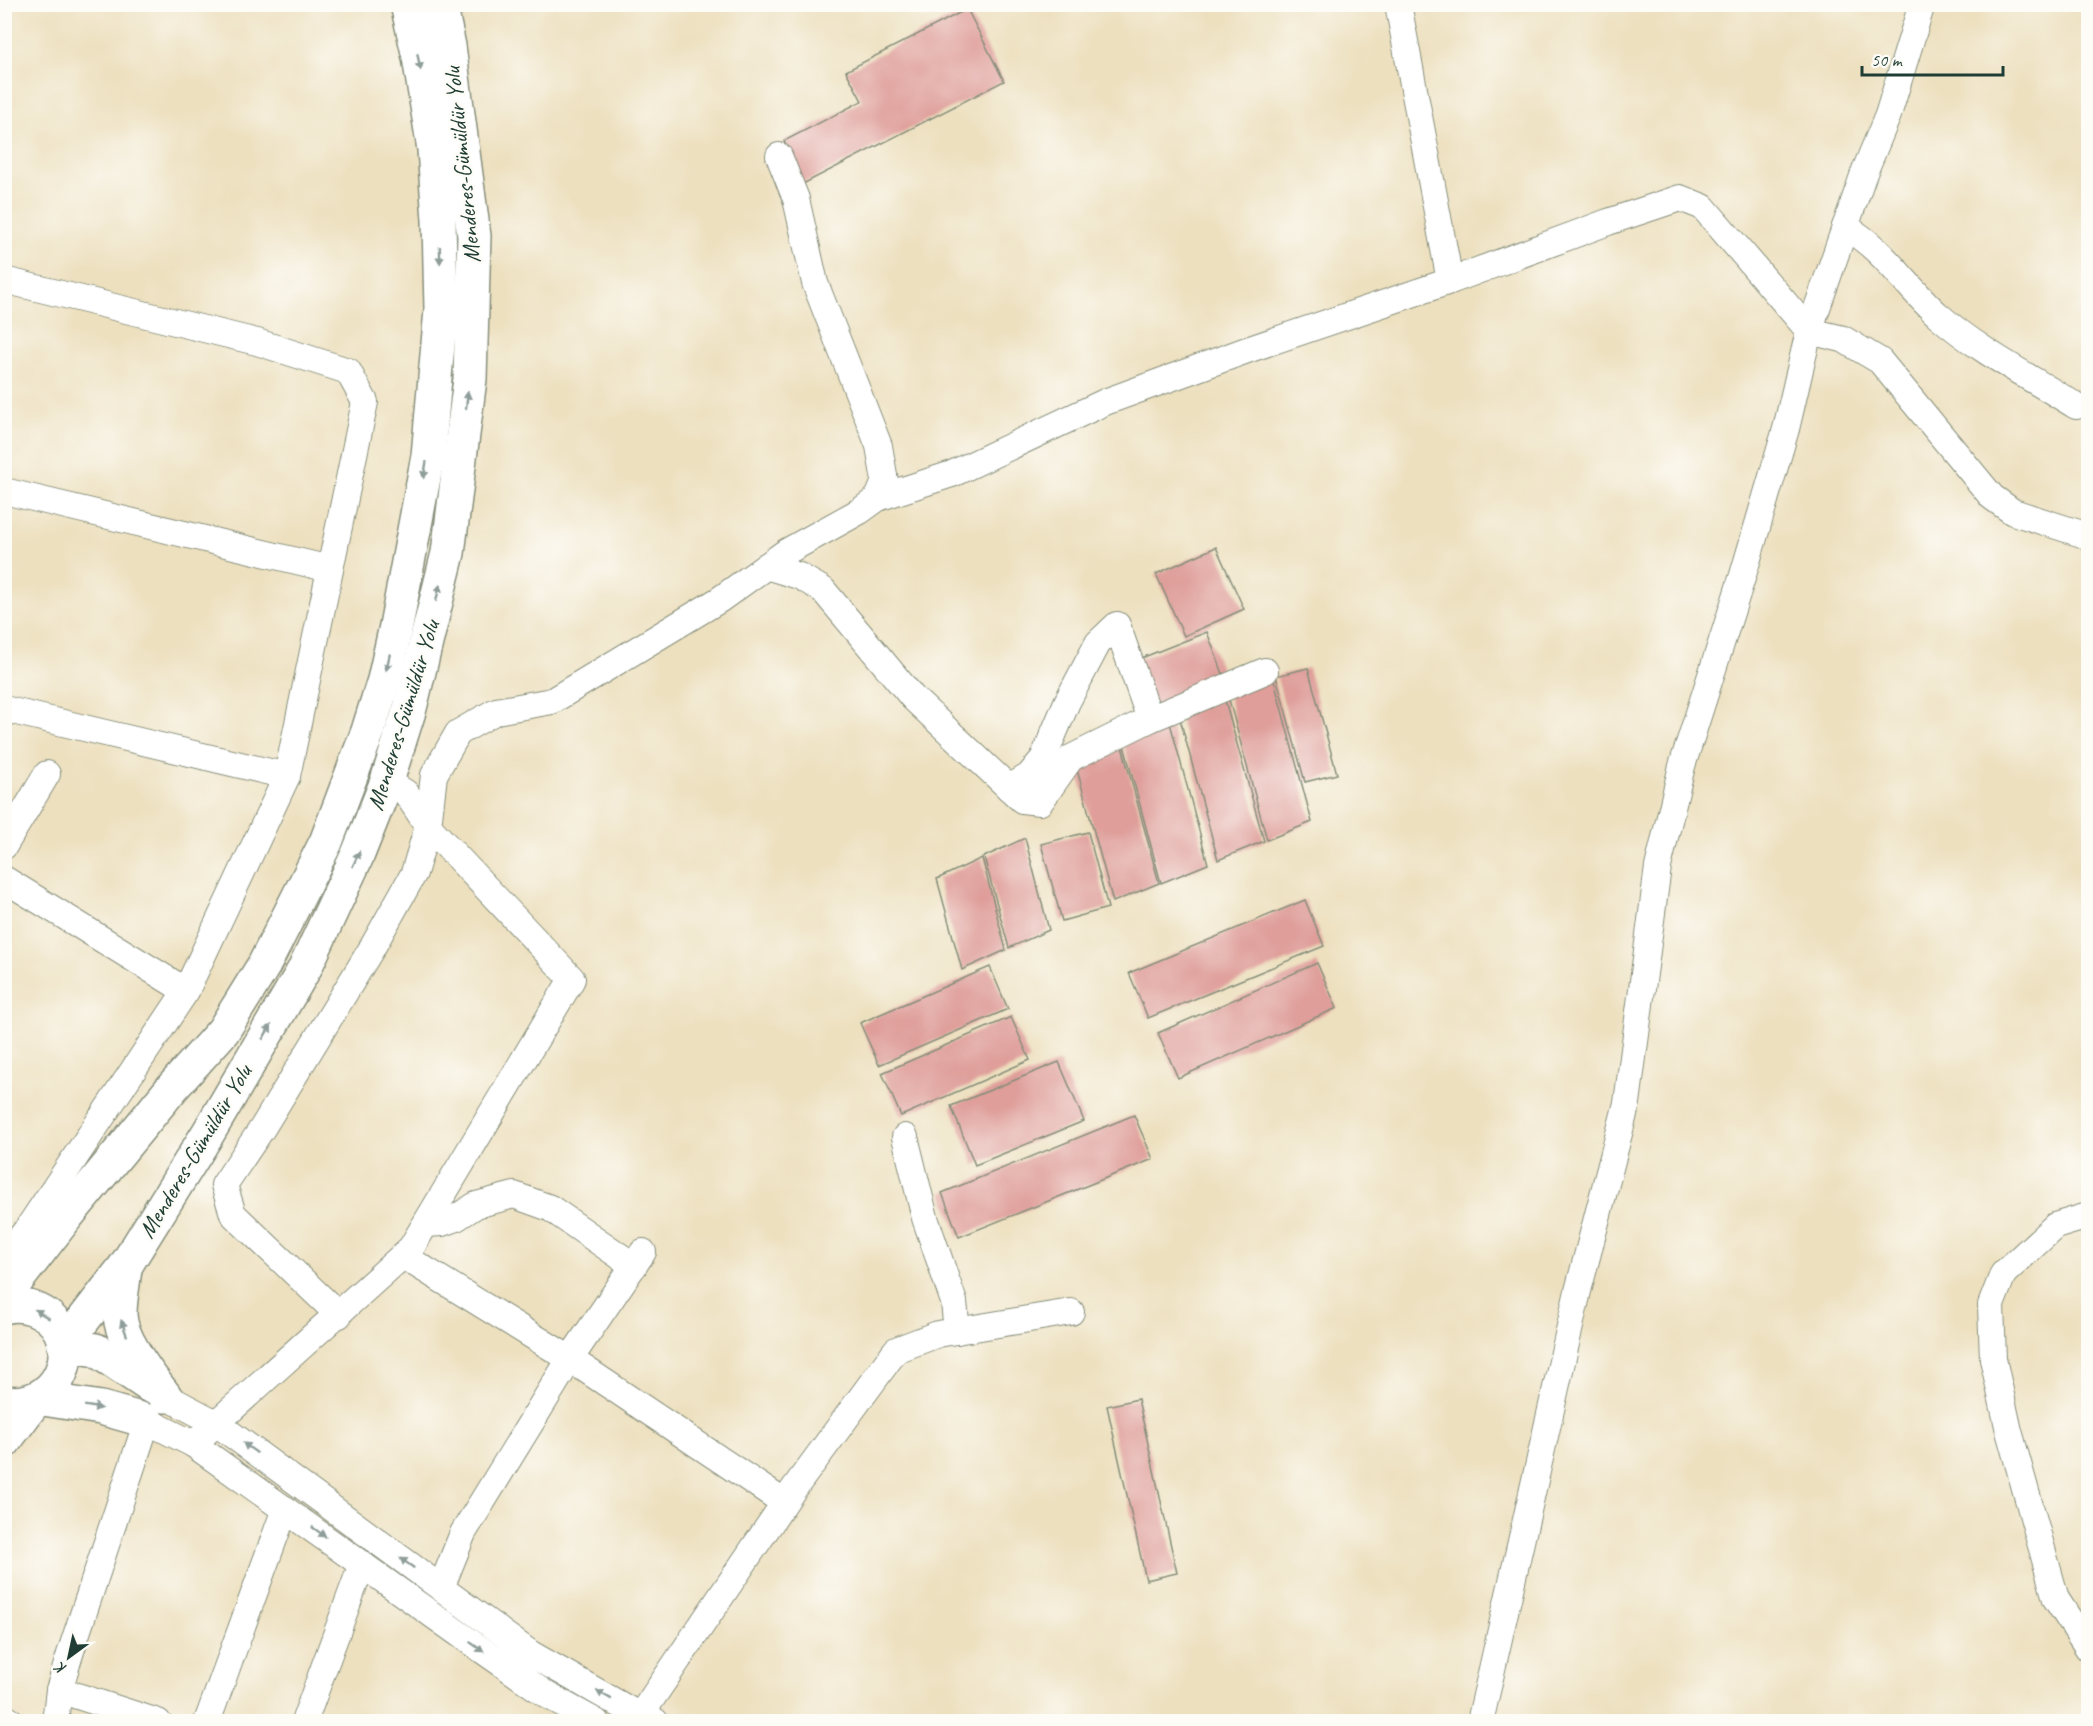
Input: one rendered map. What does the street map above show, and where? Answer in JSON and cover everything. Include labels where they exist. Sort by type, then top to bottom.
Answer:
[{"type":"main road","name":"Menderes-Gümüldür Yolu","points":[[4,1297],[119,1152],[223,1031],[264,965],[326,842],[369,731],[384,680],[396,626],[428,456],[441,310],[439,220],[434,149],[419,57],[406,4]]},
{"type":"main road","name":"Menderes-Gümüldür Yolu","points":[[64,1346],[126,1264],[207,1135],[305,968],[358,854],[387,781],[410,708],[448,553],[470,379],[474,236],[449,46],[440,4]]},
{"type":"main road","points":[[126,1264],[119,1316],[156,1408]]},
{"type":"main road","points":[[4,1306],[24,1305],[38,1310],[51,1319],[59,1331],[65,1358],[59,1376],[48,1391],[22,1403],[4,1402]]},
{"type":"main road","points":[[64,1346],[96,1350],[156,1408]]},
{"type":"main road","points":[[37,1398],[101,1408],[156,1408]]},
{"type":"main road","points":[[4,1442],[37,1398]]},
{"type":"street","points":[[1398,4],[1450,281]]},
{"type":"street","points":[[1480,1722],[1578,1291],[1627,1104],[1658,867],[1682,766],[1743,575],[1786,429],[1809,331],[1845,227],[1888,115],[1923,4]]},
{"type":"street","points":[[779,156],[796,199],[815,283],[879,446],[885,481],[878,498]]},
{"type":"street","points":[[339,1315],[233,1214],[224,1185],[263,1127],[372,948],[414,873],[428,826],[434,775],[458,733],[496,711],[552,701],[719,600],[786,552],[860,511],[878,498],[952,474],[1105,402],[1680,198],[1703,207],[1809,331],[1843,339],[1880,361],[1992,497],[2013,512],[2088,536]]},
{"type":"street","points":[[1845,227],[1860,235],[1940,316],[1977,345],[2076,406]]},
{"type":"street","points":[[4,280],[257,342],[348,371],[364,402],[286,776],[186,991],[28,1228],[4,1258]]},
{"type":"street","points":[[4,491],[330,569]]},
{"type":"street","points":[[766,566],[799,576],[823,590],[913,698],[1022,800],[1041,802],[1071,758],[1150,719],[1265,671]]},
{"type":"street","points":[[1009,788],[1029,776],[1043,759],[1067,702],[1098,643],[1118,626],[1150,719]]},
{"type":"street","points":[[4,709],[286,776]]},
{"type":"street","points":[[4,846],[47,774]]},
{"type":"street","points":[[194,1444],[411,1248],[572,979],[428,826],[406,793],[387,781]]},
{"type":"street","points":[[4,879],[186,991]]},
{"type":"street","points":[[905,1137],[925,1218],[954,1302],[957,1331]]},
{"type":"street","points":[[426,1224],[442,1223],[476,1206],[514,1196],[550,1208],[638,1259],[570,1359],[463,1533],[441,1588]]},
{"type":"street","points":[[2088,1216],[2055,1226],[2002,1274],[1991,1305],[1993,1359],[2009,1431],[2056,1599],[2080,1624],[2088,1648]]},
{"type":"street","points":[[403,1256],[570,1359],[773,1494]]},
{"type":"street","points":[[156,1408],[216,1423],[531,1654],[648,1719],[793,1490],[896,1350],[938,1334],[1071,1312]]},
{"type":"street","points":[[156,1408],[194,1444],[285,1509],[547,1695],[596,1722]]},
{"type":"street","points":[[55,1722],[59,1690],[156,1408]]},
{"type":"street","points":[[207,1722],[285,1509]]},
{"type":"street","points":[[304,1722],[363,1564]]},
{"type":"street","points":[[59,1690],[158,1722]]},
{"type":"street","points":[[4,1717],[12,1722]]},
{"type":"building","points":[[967,9],[1004,81],[801,185],[784,141],[862,101],[846,71]]},
{"type":"building","points":[[1216,547],[1244,609],[1184,636],[1156,574]]},
{"type":"building","points":[[1207,632],[1225,679],[1153,708],[1134,661]]},
{"type":"building","points":[[1308,668],[1337,774],[1305,782],[1276,676]]},
{"type":"building","points":[[1273,677],[1312,822],[1267,840],[1228,696]]},
{"type":"building","points":[[1224,697],[1264,841],[1218,860],[1179,715]]},
{"type":"building","points":[[1169,719],[1208,864],[1161,883],[1122,738]]},
{"type":"building","points":[[1120,739],[1159,883],[1113,902],[1075,762]]},
{"type":"building","points":[[1088,832],[1108,908],[1062,921],[1041,844]]},
{"type":"building","points":[[1025,838],[1049,930],[1009,948],[984,857]]},
{"type":"building","points":[[982,858],[1006,950],[962,970],[937,879]]},
{"type":"building","points":[[1305,900],[1324,946],[1148,1018],[1129,973]]},
{"type":"building","points":[[1317,963],[1337,1008],[1178,1078],[1158,1033]]},
{"type":"building","points":[[990,967],[1008,1009],[879,1065],[860,1023]]},
{"type":"building","points":[[1011,1017],[1030,1060],[901,1116],[882,1073]]},
{"type":"building","points":[[1059,1062],[1084,1121],[975,1165],[951,1106]]},
{"type":"building","points":[[1134,1115],[1153,1159],[959,1237],[942,1193]]},
{"type":"building","points":[[1138,1399],[1177,1573],[1146,1580],[1107,1406]]}]
